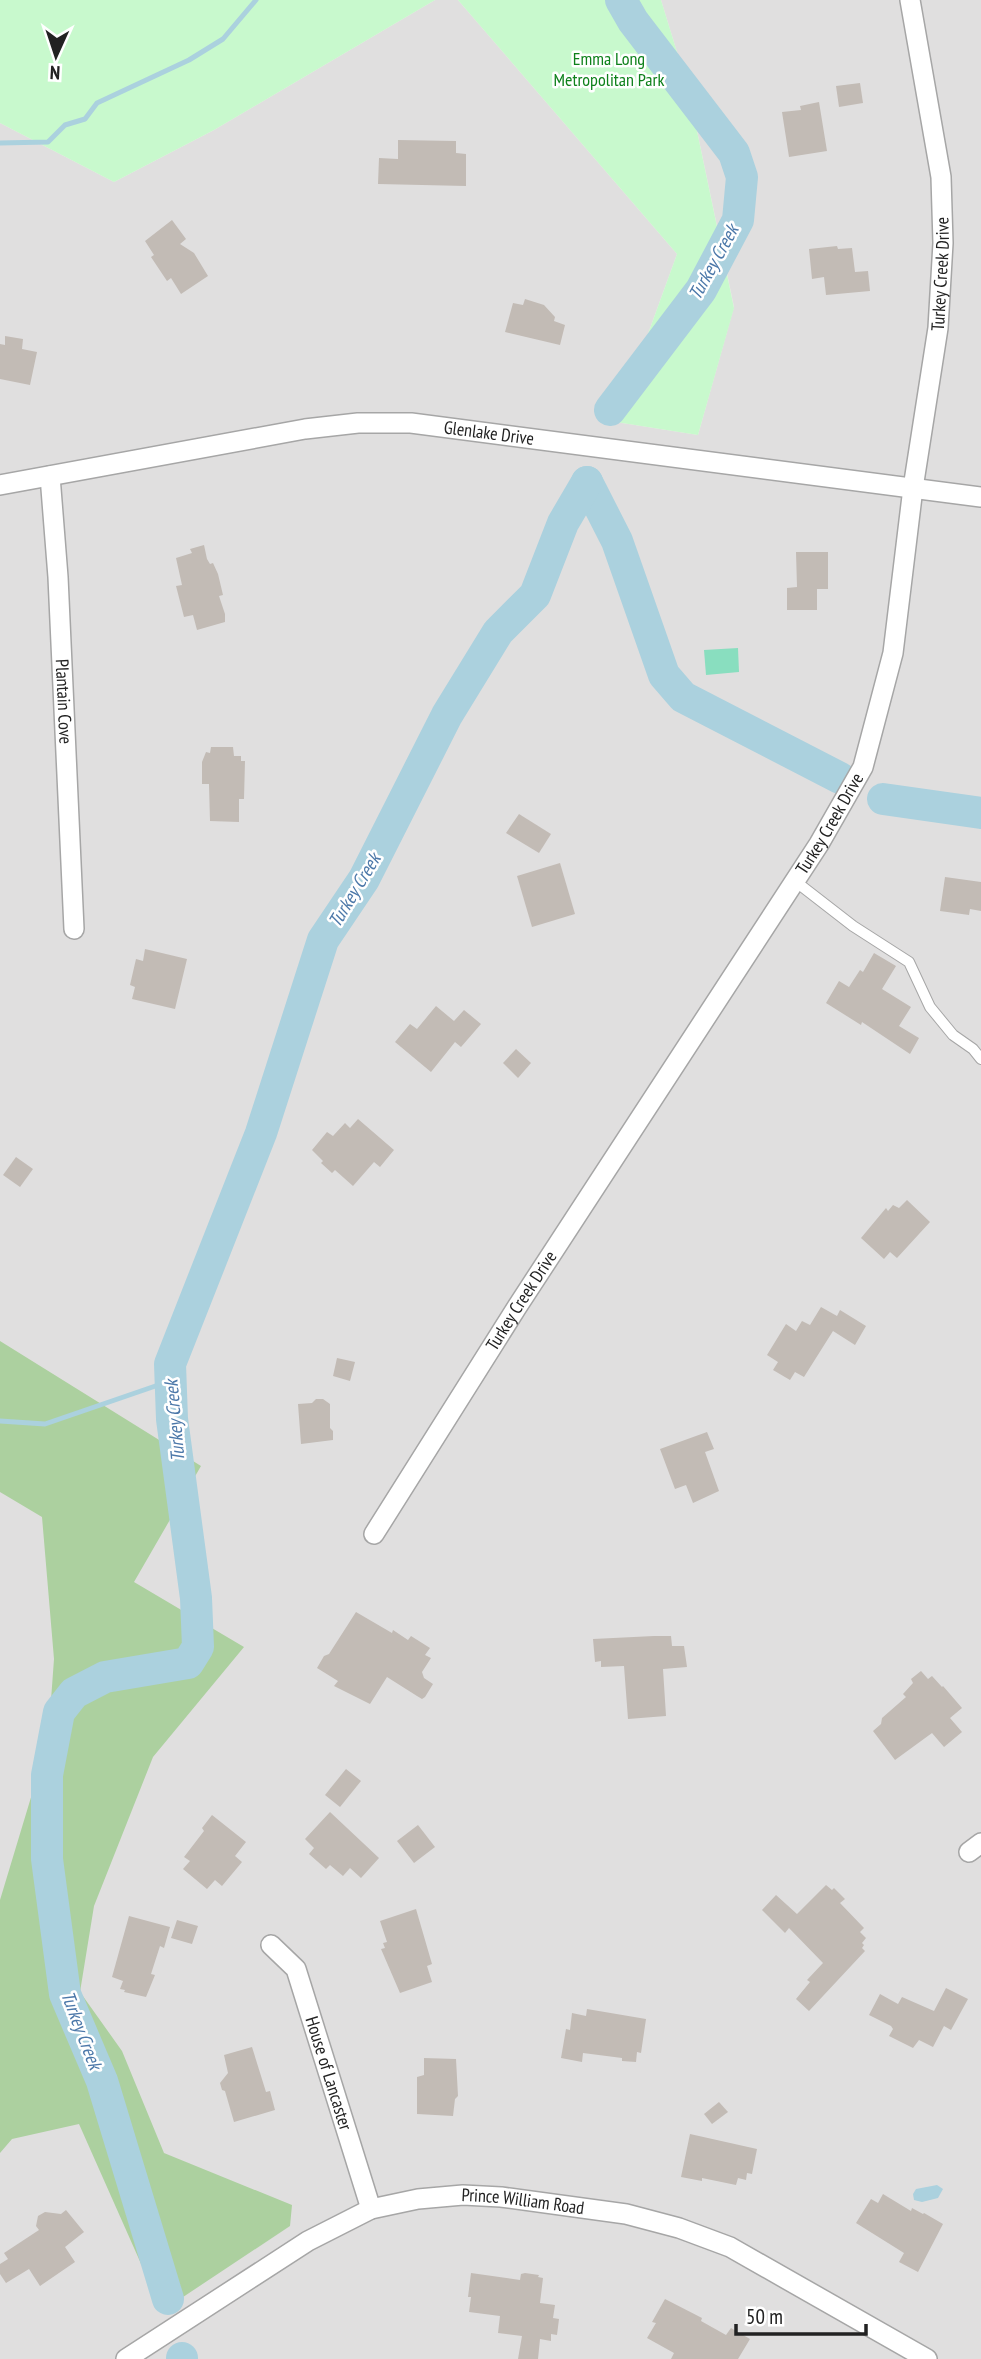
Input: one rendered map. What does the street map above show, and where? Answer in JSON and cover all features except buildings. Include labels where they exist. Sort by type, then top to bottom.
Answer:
[{"type":"street","name":"Turkey Creek Drive","points":[[374,1534],[517,1307],[825,834],[863,766],[893,653],[913,488],[938,328],[943,243],[941,177],[910,0]]},
{"type":"street","name":"Glenlake Drive","points":[[0,485],[305,429],[358,423],[411,423],[981,497]]},
{"type":"street","name":"Plantain Cove","points":[[50,476],[58,576],[74,929]]},
{"type":"street","name":"House of Lancaster","points":[[271,1945],[296,1969],[371,2209]]},
{"type":"street","name":"Prince William Road","points":[[126,2359],[309,2241],[371,2209],[418,2199],[463,2195],[501,2197],[626,2214],[679,2228],[730,2247],[927,2359]]},
{"type":"lane","points":[[795,881],[853,926],[909,962],[930,1007],[953,1035],[974,1049],[981,1059]]},
{"type":"shaded area","points":[[435,0],[458,0],[677,254],[616,422],[698,435],[734,307],[688,88],[661,0],[981,0],[981,2359],[0,2359],[0,123],[114,182],[214,130]]},
{"type":"green space","points":[[0,0],[435,0],[214,130],[114,182],[0,123]]},
{"type":"green space","name":"Emma Long Metropolitan Park","points":[[458,0],[661,0],[688,88],[734,308],[698,435],[616,422],[677,254]]},
{"type":"green space","points":[[738,648],[739,672],[706,675],[704,650]]},
{"type":"green space","points":[[0,1341],[201,1466],[134,1582],[244,1647],[153,1757],[94,1906],[80,1992],[122,2051],[164,2153],[292,2205],[290,2226],[162,2311],[79,2124],[12,2139],[0,2153],[0,1900],[48,1741],[54,1659],[42,1517],[0,1492]]},
{"type":"water","points":[[937,2185],[943,2189],[938,2198],[922,2202],[914,2200],[916,2189]]},
{"type":"waterway","points":[[0,143],[48,142],[65,125],[85,119],[97,103],[189,60],[223,39],[256,0]]},
{"type":"waterway","name":"Turkey Creek","points":[[610,410],[701,290],[738,220],[742,177],[734,153],[633,21],[621,0]]},
{"type":"waterway","points":[[587,482],[617,541],[664,675],[683,697],[840,778]]},
{"type":"waterway","name":"Turkey Creek","points":[[168,2299],[102,2081],[65,1994],[47,1859],[47,1775],[59,1712],[74,1693],[105,1677],[188,1663],[198,1647],[196,1598],[172,1419],[170,1364],[261,1133],[323,940],[364,879],[447,715],[498,632],[535,595],[563,523],[587,482]]},
{"type":"waterway","points":[[883,799],[981,813]]},
{"type":"waterway","points":[[0,1421],[45,1424],[170,1381]]}]
